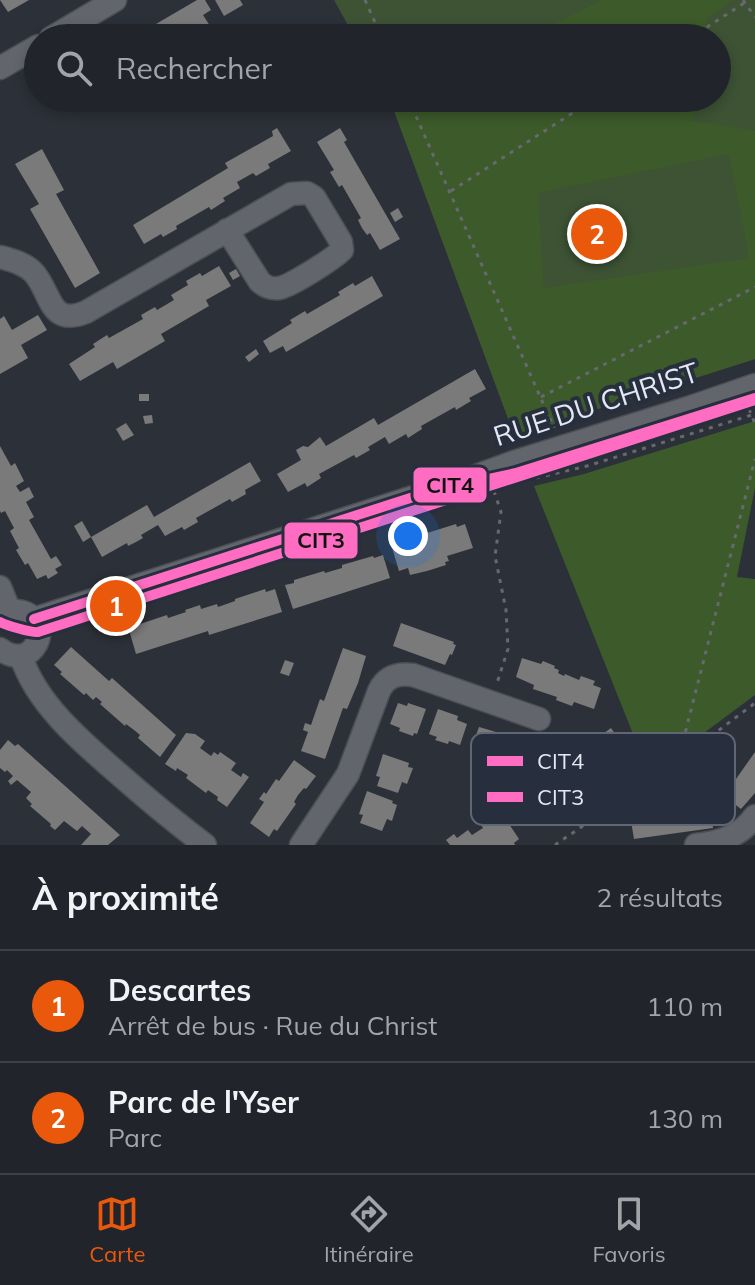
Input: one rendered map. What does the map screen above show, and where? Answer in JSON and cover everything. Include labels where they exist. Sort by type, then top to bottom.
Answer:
[{"type":"street","points":[[75,24],[115,0]]},
{"type":"street","points":[[0,68],[24,54]]},
{"type":"street","points":[[0,257],[33,271],[52,306],[59,313],[75,316],[86,312],[227,230],[291,194],[307,193],[314,197],[341,242],[342,250],[324,264],[275,288],[260,282],[227,230]]},
{"type":"street","name":"RUE DU CHRIST","points":[[34,619],[755,385]]},
{"type":"street","name":"RUE DU CHRIST","points":[[457,483],[532,469],[755,398]]},
{"type":"street","points":[[0,587],[5,615],[24,613],[34,619],[39,629],[38,641],[32,651],[11,653]]},
{"type":"street","points":[[11,653],[41,695],[79,738],[205,845]]},
{"type":"street","points":[[301,845],[348,774],[382,683],[387,679],[413,675],[539,719]]},
{"type":"street","points":[[696,845],[731,838],[755,816]]},
{"type":"path","points":[[365,0],[376,24]]},
{"type":"path","points":[[711,24],[745,1],[755,17]]},
{"type":"path","points":[[414,112],[556,433]]},
{"type":"path","points":[[449,192],[574,112]]},
{"type":"path","points":[[540,397],[755,287]]},
{"type":"path","points":[[527,479],[587,466],[755,414]]},
{"type":"path","points":[[685,733],[755,459]]},
{"type":"path","points":[[489,479],[501,512],[495,556],[506,610],[508,649],[491,702]]},
{"type":"path","points":[[715,733],[755,703]]},
{"type":"path","points":[[555,845],[584,825]]},
{"type":"green space","points":[[334,0],[755,0],[755,359],[557,422],[516,440],[394,112],[731,112],[731,24],[347,24]]},
{"type":"green space","points":[[601,0],[733,0],[706,19],[707,24],[555,24]]},
{"type":"green space","points":[[394,112],[695,112],[691,120],[755,131],[755,359],[557,422],[516,440]],"holes":[[[729,154],[749,258],[544,288],[538,193]]]},
{"type":"green space","points":[[755,421],[755,488],[737,577],[755,579],[755,695],[704,733],[633,733],[534,486],[584,474]]},
{"type":"building","points":[[0,0],[29,0],[8,12]]},
{"type":"building","points":[[197,0],[205,0],[211,10],[203,15],[209,24],[156,24]]},
{"type":"building","points":[[215,0],[240,0],[243,5],[224,16]]},
{"type":"building","points":[[277,128],[291,151],[268,164],[270,168],[237,182],[240,188],[211,210],[209,207],[163,237],[161,234],[144,244],[133,225],[228,168],[225,163],[273,136],[272,131]]},
{"type":"building","points":[[340,128],[347,140],[344,142],[400,239],[380,250],[370,233],[367,235],[362,228],[358,220],[361,218],[342,185],[339,187],[330,172],[334,170],[317,142]]},
{"type":"building","points":[[42,149],[64,190],[56,194],[100,273],[75,288],[30,209],[39,204],[15,164]]},
{"type":"building","points":[[398,208],[403,217],[395,222],[390,213]]},
{"type":"building","points":[[219,266],[231,286],[206,300],[209,306],[161,334],[165,341],[117,369],[113,362],[80,381],[69,364],[95,347],[93,344],[143,319],[141,315],[155,307],[157,310],[174,300],[171,295],[188,285],[186,281]]},
{"type":"building","points":[[236,269],[240,276],[233,280],[229,273]]},
{"type":"building","points":[[372,276],[383,296],[286,352],[283,346],[270,353],[263,341],[292,323],[290,320],[340,295],[338,292],[353,283],[355,286]]},
{"type":"building","points":[[38,315],[47,330],[21,345],[28,358],[0,374],[0,319],[4,316],[12,330]]},
{"type":"building","points":[[256,349],[259,354],[249,362],[245,357]]},
{"type":"building","points":[[475,369],[486,389],[456,410],[455,407],[421,426],[422,429],[408,438],[406,434],[389,444],[385,437],[356,458],[354,455],[319,474],[321,478],[307,487],[305,483],[288,492],[277,474],[301,460],[296,450],[303,446],[308,447],[320,437],[326,446],[374,418],[378,425]]},
{"type":"building","points":[[139,394],[149,394],[149,401],[139,401]]},
{"type":"building","points":[[152,415],[153,423],[145,424],[143,416]]},
{"type":"building","points":[[126,423],[134,435],[123,441],[116,429]]},
{"type":"building","points":[[0,446],[11,466],[15,463],[24,481],[16,486],[20,492],[29,487],[34,497],[26,502],[34,517],[29,520],[51,559],[56,556],[62,565],[55,569],[58,573],[48,579],[46,575],[37,579],[28,563],[25,565],[10,531],[14,528],[5,511],[0,511]]},
{"type":"building","points":[[250,462],[261,481],[245,490],[246,494],[232,502],[230,499],[196,518],[198,522],[184,530],[182,527],[165,536],[158,525],[141,535],[143,538],[136,542],[128,546],[127,543],[102,557],[91,537],[147,505],[154,517]]},
{"type":"building","points":[[82,521],[91,537],[83,542],[74,526]]},
{"type":"building","points":[[456,524],[457,527],[465,524],[473,548],[447,556],[449,561],[445,562],[446,565],[427,571],[410,575],[408,568],[399,571],[391,544]]},
{"type":"building","points":[[383,555],[390,578],[293,609],[285,585],[342,568],[342,565]]},
{"type":"building","points":[[265,589],[266,592],[275,589],[282,612],[136,654],[129,630],[137,628],[137,625],[167,615],[168,618],[200,605],[201,609],[217,604],[218,607]]},
{"type":"building","points":[[401,623],[454,642],[456,645],[445,665],[393,646]]},
{"type":"building","points":[[71,647],[109,681],[112,678],[176,735],[160,757],[96,697],[93,700],[86,693],[84,695],[60,674],[62,672],[54,665]]},
{"type":"building","points":[[343,648],[366,656],[358,683],[347,709],[343,708],[325,759],[301,751],[308,732],[303,730],[305,723],[311,725],[320,699],[324,701]]},
{"type":"building","points":[[522,658],[555,666],[558,673],[564,676],[579,680],[581,676],[595,681],[593,685],[601,688],[594,709],[556,700],[557,697],[533,689],[534,685],[516,677]]},
{"type":"building","points":[[285,660],[294,663],[289,676],[280,673]]},
{"type":"building","points":[[398,703],[426,709],[417,734],[413,736],[399,731],[400,728],[390,724]]},
{"type":"building","points":[[438,709],[458,716],[457,720],[467,724],[460,745],[435,740],[437,737],[429,734]]},
{"type":"building","points":[[479,727],[496,732],[496,733],[477,733]]},
{"type":"building","points":[[186,733],[195,734],[205,741],[200,748],[211,756],[214,752],[218,755],[220,752],[236,763],[231,770],[241,777],[243,773],[249,777],[227,807],[217,800],[218,797],[208,790],[206,793],[186,778],[188,775],[165,764]]},
{"type":"building","points":[[8,740],[15,746],[18,744],[120,835],[108,845],[81,845],[91,834],[82,826],[77,831],[64,821],[55,830],[50,826],[30,806],[32,804],[26,798],[31,792],[17,780],[11,785],[8,781],[13,776],[0,768],[0,750]]},
{"type":"building","points":[[755,752],[755,793],[741,809],[735,804],[735,780]]},
{"type":"building","points":[[383,754],[409,763],[408,767],[413,768],[407,784],[402,782],[398,793],[377,786],[380,777],[376,776]]},
{"type":"building","points":[[294,760],[316,776],[298,795],[296,804],[277,831],[274,829],[269,837],[250,823],[264,802],[259,799],[276,779],[279,781]]},
{"type":"building","points":[[367,791],[397,805],[392,821],[387,819],[382,831],[360,823],[363,815],[359,814]]},
{"type":"building","points":[[481,825],[510,825],[519,839],[515,845],[450,845],[446,840],[454,834],[457,838],[468,830],[472,835],[483,828]]},
{"type":"building","points":[[632,825],[713,825],[713,828],[634,839]]},
{"type":"transit line","name":"CIT4","points":[[34,619],[457,483],[516,473],[755,398]]},
{"type":"transit line","name":"CIT3","points":[[0,622],[38,632],[755,400]]},
{"type":"place","name":"Parc de l'Yser","points":[[597,234]]},
{"type":"place","name":"Descartes","points":[[116,606]]}]
